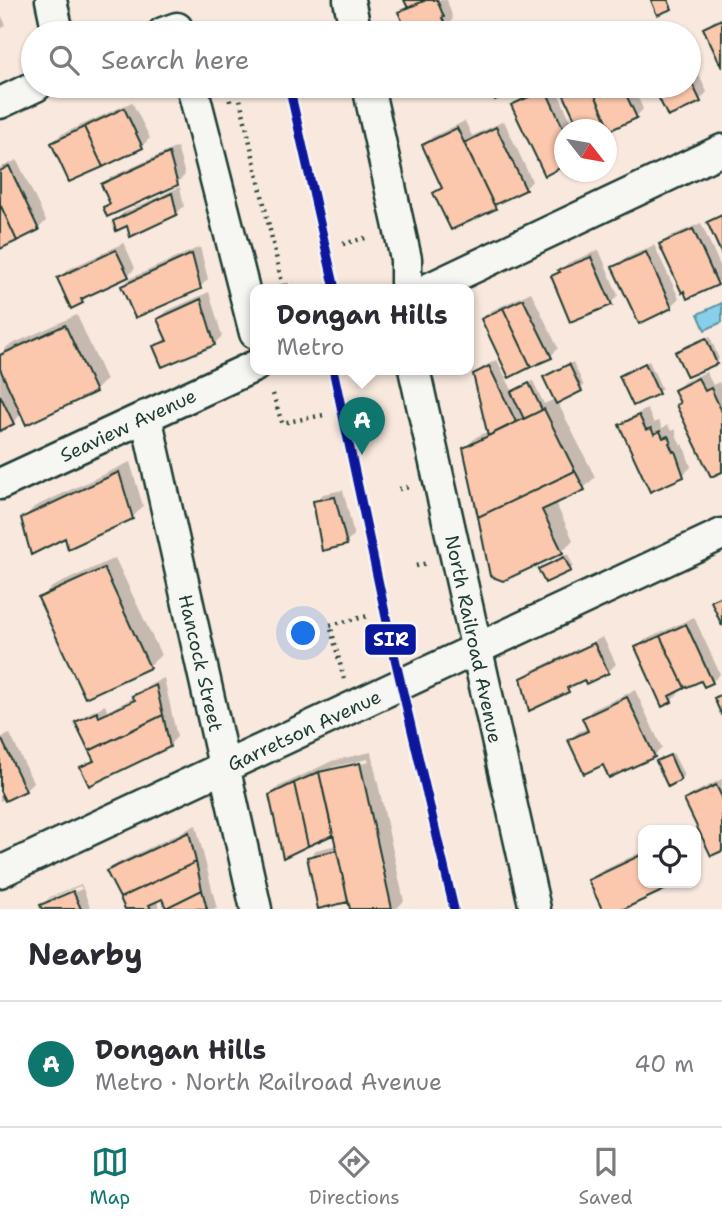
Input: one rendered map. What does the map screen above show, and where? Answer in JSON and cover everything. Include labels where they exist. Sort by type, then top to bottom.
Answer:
[{"type":"street","points":[[51,0],[55,21]]},
{"type":"street","points":[[349,0],[353,21]]},
{"type":"street","points":[[0,103],[21,93]]},
{"type":"street","points":[[195,98],[250,313]]},
{"type":"street","points":[[371,98],[406,259],[406,284]]},
{"type":"street","points":[[439,284],[722,150]]},
{"type":"street","name":"Seaview Avenue","points":[[0,484],[250,368]]},
{"type":"street","name":"North Railroad Avenue","points":[[415,375],[535,909]]},
{"type":"street","name":"Hancock Street","points":[[146,416],[256,909]]},
{"type":"street","name":"Garretson Avenue","points":[[0,872],[722,534]]},
{"type":"path","points":[[240,98],[282,284]]},
{"type":"path","points":[[343,244],[369,238],[366,225]]},
{"type":"path","points":[[273,394],[282,423],[324,415]]},
{"type":"path","points":[[344,679],[330,625],[368,615]]},
{"type":"water","points":[[722,303],[722,322],[705,330],[698,314]]},
{"type":"building","points":[[404,0],[426,0],[408,8]]},
{"type":"building","points":[[426,0],[437,0],[444,21],[402,21],[398,12]]},
{"type":"building","points":[[651,0],[668,0],[672,9],[657,15]]},
{"type":"building","points":[[722,19],[722,68],[703,28]]},
{"type":"building","points":[[527,98],[549,98],[559,119],[554,119],[554,171],[545,176],[511,105]]},
{"type":"building","points":[[565,98],[596,98],[606,119],[575,119]]},
{"type":"building","points":[[596,98],[628,98],[637,118],[617,127],[617,119],[606,119]]},
{"type":"building","points":[[659,98],[699,98],[701,102],[668,117]]},
{"type":"building","points":[[124,108],[143,148],[103,167],[84,127]]},
{"type":"building","points":[[84,127],[103,167],[69,182],[51,143]]},
{"type":"building","points":[[496,127],[526,190],[494,205],[464,143]]},
{"type":"building","points":[[457,128],[496,209],[451,230],[433,193],[442,188],[422,145]]},
{"type":"building","points":[[169,153],[178,185],[107,217],[103,207],[110,204],[101,184]]},
{"type":"building","points":[[9,166],[39,230],[17,241],[0,204],[0,171]]},
{"type":"building","points":[[172,193],[177,215],[130,237],[127,226],[116,231],[113,221]]},
{"type":"building","points":[[0,204],[17,241],[0,249]]},
{"type":"building","points":[[722,215],[722,255],[707,222]]},
{"type":"building","points":[[693,229],[718,285],[687,299],[659,244]]},
{"type":"building","points":[[116,250],[129,277],[81,299],[83,303],[71,309],[57,278]]},
{"type":"building","points":[[646,252],[672,308],[639,324],[612,267]]},
{"type":"building","points":[[192,254],[201,289],[135,318],[121,286]]},
{"type":"building","points":[[591,257],[612,305],[570,322],[551,276],[560,272],[558,270]]},
{"type":"building","points":[[201,299],[215,345],[162,367],[153,346],[167,341],[157,319]]},
{"type":"building","points":[[523,299],[552,358],[531,367],[503,308]]},
{"type":"building","points":[[503,308],[531,367],[509,378],[481,319]]},
{"type":"building","points":[[65,325],[96,392],[26,425],[0,369],[0,355]]},
{"type":"building","points":[[706,338],[717,364],[687,377],[675,352]]},
{"type":"building","points":[[645,363],[659,394],[633,406],[619,376]]},
{"type":"building","points":[[569,364],[582,391],[556,404],[543,377]]},
{"type":"building","points":[[489,366],[516,422],[488,436],[474,374]]},
{"type":"building","points":[[698,378],[705,391],[711,388],[722,412],[722,472],[711,477],[676,405],[680,403],[674,390]]},
{"type":"building","points":[[529,383],[542,410],[524,419],[511,392]]},
{"type":"building","points":[[0,395],[14,424],[0,431]]},
{"type":"building","points":[[544,409],[575,471],[478,517],[463,448]]},
{"type":"building","points":[[639,415],[646,430],[651,428],[654,434],[660,431],[663,438],[668,436],[684,477],[650,492],[619,425]]},
{"type":"building","points":[[575,471],[585,490],[542,510],[563,553],[503,581],[490,576],[478,517]]},
{"type":"building","points":[[119,472],[133,519],[68,549],[65,538],[31,555],[21,518]]},
{"type":"building","points":[[335,497],[347,545],[322,551],[313,501]]},
{"type":"building","points":[[564,557],[571,571],[545,583],[538,569]]},
{"type":"building","points":[[104,568],[150,668],[85,698],[38,598]]},
{"type":"building","points":[[722,596],[722,626],[711,601]]},
{"type":"building","points":[[686,624],[713,683],[704,687],[701,681],[685,688],[660,636]]},
{"type":"building","points":[[660,636],[685,688],[669,696],[672,702],[662,707],[635,647]]},
{"type":"building","points":[[594,643],[609,673],[586,684],[584,680],[567,688],[569,692],[529,711],[521,678]]},
{"type":"building","points":[[156,685],[163,715],[89,751],[75,722],[97,712],[99,717],[135,700],[132,696]]},
{"type":"building","points":[[722,694],[722,716],[714,698]]},
{"type":"building","points":[[627,697],[655,757],[609,778],[603,765],[584,774],[568,740],[588,731],[582,718]]},
{"type":"building","points":[[163,715],[170,747],[89,786],[80,767],[94,761],[89,751]]},
{"type":"building","points":[[2,740],[26,791],[5,801],[0,791]]},
{"type":"building","points":[[670,755],[681,780],[668,787],[656,761]]},
{"type":"building","points":[[360,763],[392,909],[350,909],[319,772]]},
{"type":"building","points":[[319,772],[333,835],[308,846],[294,783]]},
{"type":"building","points":[[294,783],[308,846],[283,858],[269,795]]},
{"type":"building","points":[[716,785],[722,797],[722,851],[711,856],[701,835],[701,825],[696,825],[684,800]]},
{"type":"building","points":[[189,832],[196,862],[120,898],[106,871]]},
{"type":"building","points":[[337,850],[348,902],[318,909],[307,857]]},
{"type":"building","points":[[638,856],[638,888],[668,888],[624,909],[602,909],[588,880]]},
{"type":"building","points":[[196,862],[202,890],[166,908],[162,899],[149,905],[151,909],[125,909],[120,898]]},
{"type":"building","points":[[202,890],[207,909],[164,908],[166,908]]},
{"type":"building","points":[[73,891],[81,909],[42,909],[40,905]]},
{"type":"transit line","name":"SIR","points":[[292,98],[334,284]]},
{"type":"transit line","name":"SIR","points":[[334,375],[393,650],[454,909]]},
{"type":"place","name":"Dongan Hills","points":[[362,455]]}]
